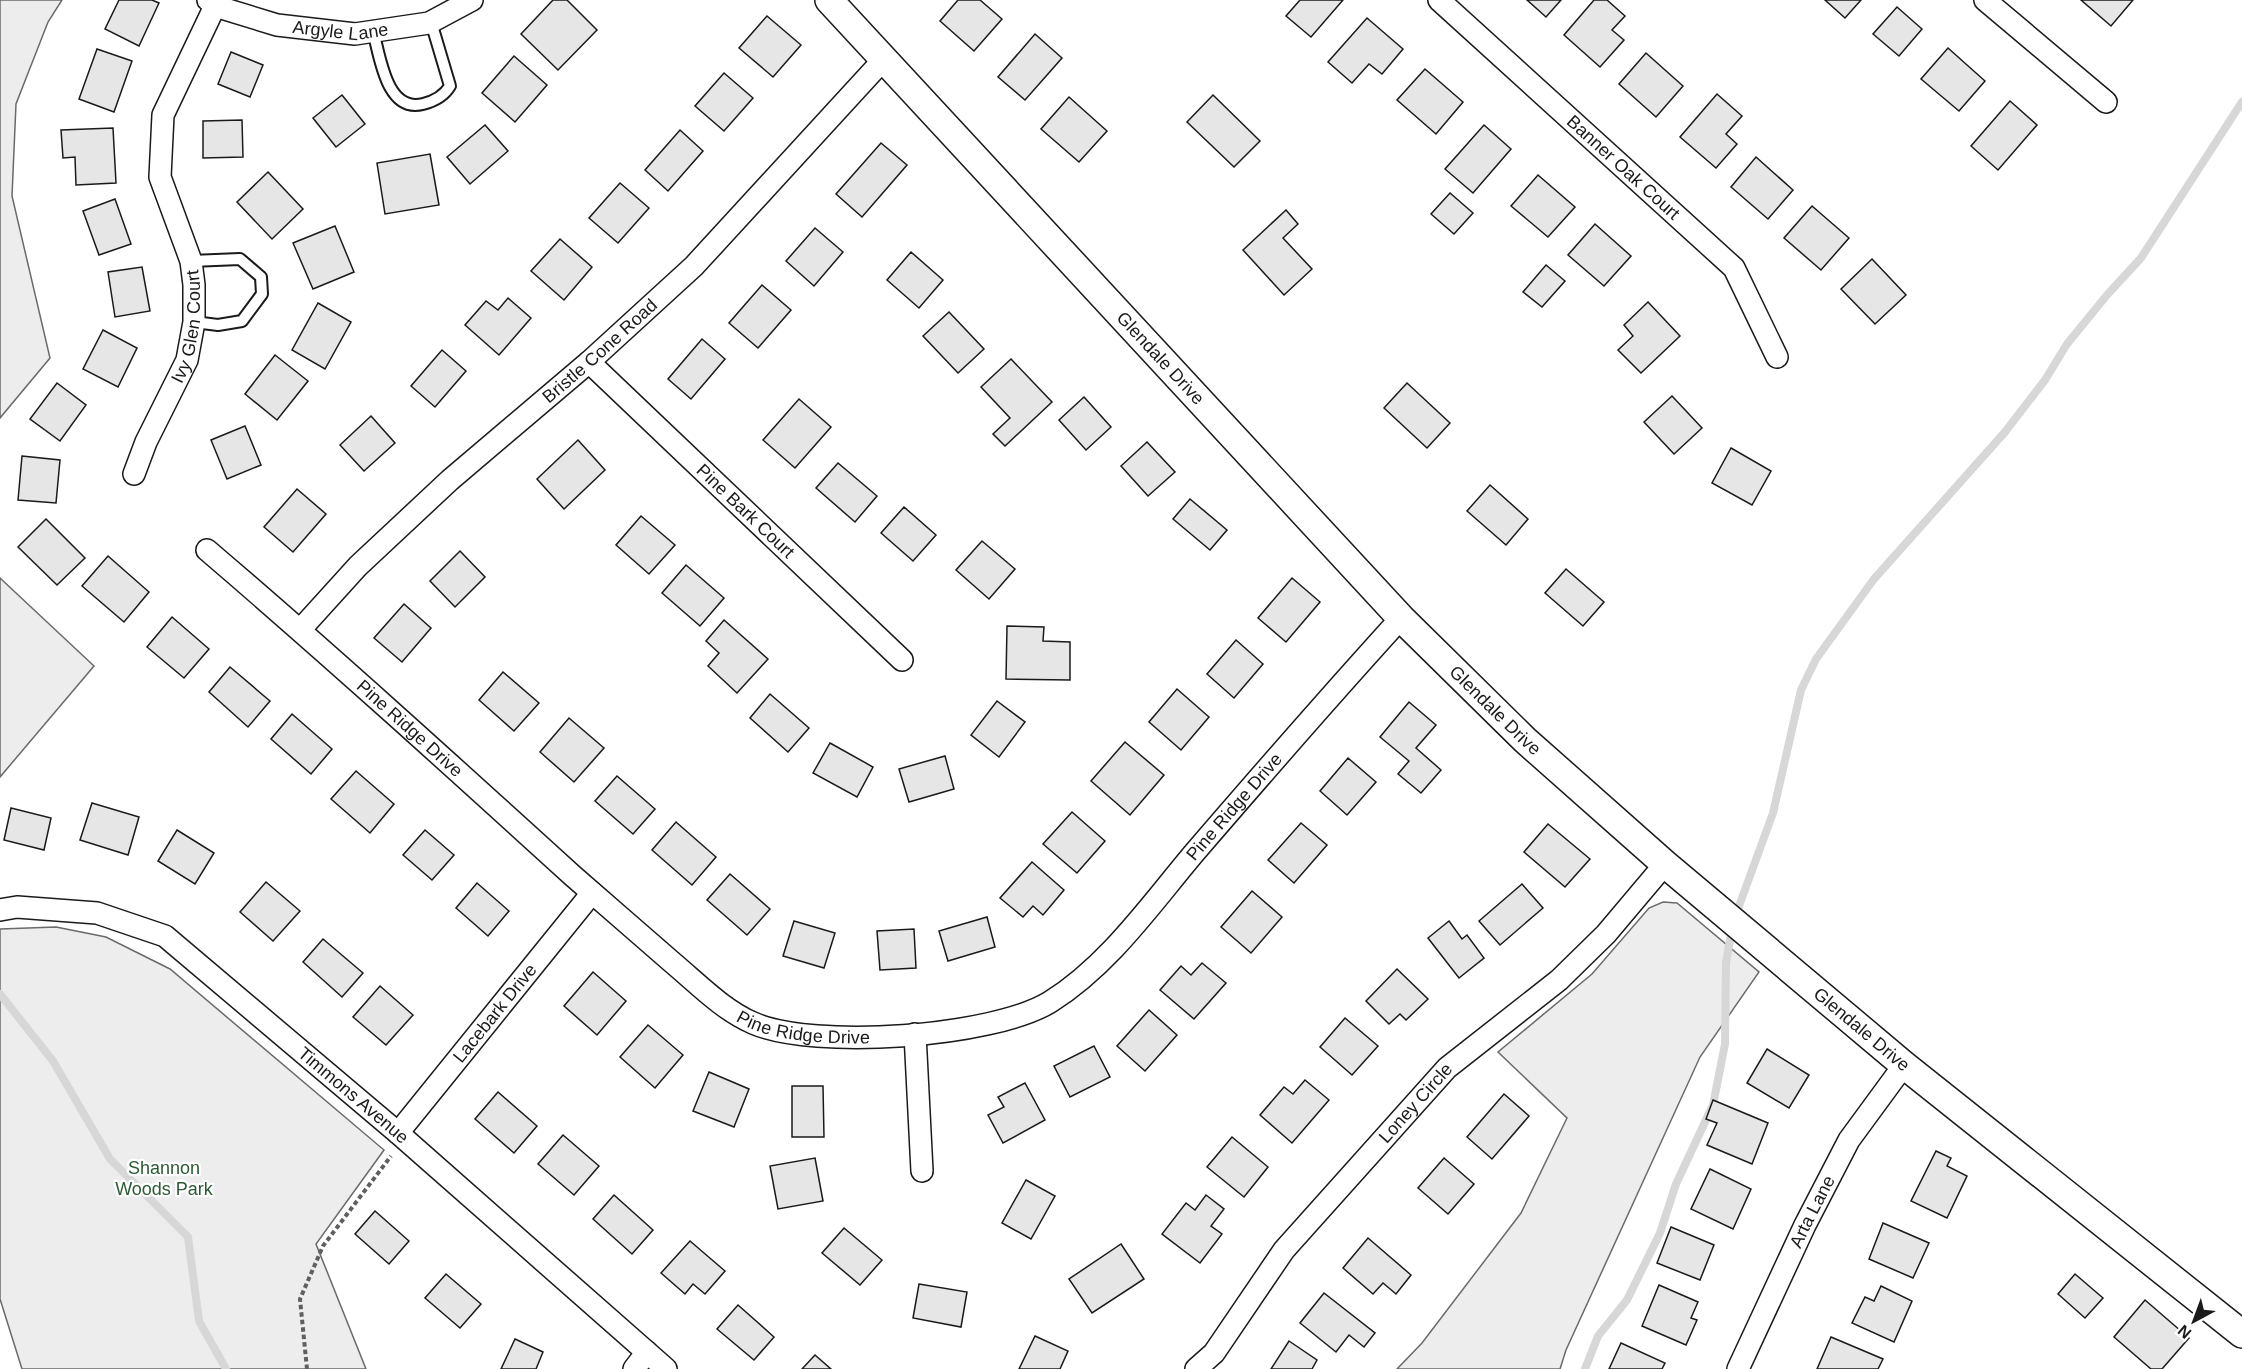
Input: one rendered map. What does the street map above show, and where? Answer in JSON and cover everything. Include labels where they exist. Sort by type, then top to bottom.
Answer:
[{"type":"street","name":"Argyle Lane","points":[[212,3],[277,25],[355,34],[431,22],[472,0]]},
{"type":"street","name":"Glendale Drive","points":[[830,0],[1401,618],[1525,740],[1665,864],[1904,1065],[2242,1334]]},
{"type":"street","name":"Banner Oak Court","points":[[1439,0],[1734,268],[1777,357]]},
{"type":"street","points":[[1985,0],[2106,102]]},
{"type":"street","name":"Ivy Glen Court","points":[[134,474],[146,442],[187,360],[194,322],[194,285],[191,261],[160,177],[163,115],[212,3]]},
{"type":"street","name":"Bristle Cone Road","points":[[300,630],[358,566],[450,480],[590,362],[694,266],[884,59]]},
{"type":"street","name":"Pine Bark Court","points":[[590,362],[902,660]]},
{"type":"street","name":"Pine Ridge Drive","points":[[207,550],[300,630],[592,893],[715,999],[750,1022],[778,1032],[829,1037],[915,1034],[1003,1022],[1049,1003],[1101,962],[1292,740],[1401,618]]},
{"type":"street","name":"Loney Circle","points":[[1196,1369],[1214,1353],[1284,1250],[1447,1068],[1559,980],[1606,934],[1665,864]]},
{"type":"street","name":"Lacebark Drive","points":[[395,1143],[592,893]]},
{"type":"street","name":"Timmons Avenue","points":[[0,910],[17,907],[97,913],[165,936],[395,1143],[666,1369]]},
{"type":"street","points":[[915,1034],[922,1171]]},
{"type":"street","name":"Arta Lane","points":[[1738,1369],[1805,1225],[1849,1140],[1904,1065]]},
{"type":"street","points":[[634,1369],[647,1352]]},
{"type":"lane","points":[[373,31],[389,87],[405,103],[422,104],[441,97],[450,86],[431,22]]},
{"type":"lane","points":[[191,261],[240,259],[261,277],[262,294],[242,321],[218,325],[194,322]]},
{"type":"path","points":[[307,1369],[300,1299],[322,1246],[395,1143]]},
{"type":"green space","points":[[0,0],[62,0],[48,22],[16,104],[12,196],[50,358],[0,418]]},
{"type":"green space","points":[[0,578],[94,666],[0,777]]},
{"type":"green space","points":[[1663,902],[1677,903],[1759,972],[1700,1057],[1566,1350],[1560,1369],[1397,1369],[1422,1343],[1521,1213],[1567,1118],[1498,1052],[1592,974],[1649,908]]},
{"type":"green space","name":"Shannon Woods Park","points":[[56,927],[106,937],[170,969],[384,1150],[316,1244],[366,1369],[22,1369],[0,1299],[0,929]]},
{"type":"building","points":[[119,0],[152,0],[159,3],[139,46],[105,29]]},
{"type":"building","points":[[553,0],[567,0],[597,30],[558,70],[521,34]]},
{"type":"building","points":[[958,0],[980,0],[1002,19],[974,51],[940,21]]},
{"type":"building","points":[[1300,0],[1343,0],[1311,37],[1286,16]]},
{"type":"building","points":[[1527,0],[1561,0],[1546,17]]},
{"type":"building","points":[[1594,0],[1607,0],[1625,16],[1612,30],[1624,40],[1600,67],[1564,35]]},
{"type":"building","points":[[1825,0],[1861,0],[1845,18]]},
{"type":"building","points":[[2081,0],[2133,0],[2111,26]]},
{"type":"building","points":[[1897,7],[1922,29],[1899,56],[1873,34]]},
{"type":"building","points":[[767,16],[801,45],[773,77],[739,48]]},
{"type":"building","points":[[1367,18],[1403,49],[1382,74],[1369,64],[1352,83],[1328,62]]},
{"type":"building","points":[[1035,34],[1062,58],[1025,100],[998,77]]},
{"type":"building","points":[[1948,48],[1985,81],[1959,111],[1921,79]]},
{"type":"building","points":[[97,49],[132,61],[114,112],[79,99]]},
{"type":"building","points":[[231,52],[263,65],[250,97],[218,84]]},
{"type":"building","points":[[1646,53],[1683,86],[1656,117],[1619,84]]},
{"type":"building","points":[[514,56],[547,85],[515,122],[482,93]]},
{"type":"building","points":[[1425,69],[1463,102],[1436,134],[1397,100]]},
{"type":"building","points":[[724,73],[753,98],[724,131],[695,106]]},
{"type":"building","points":[[1717,94],[1742,116],[1726,134],[1737,144],[1716,168],[1680,137]]},
{"type":"building","points":[[342,95],[365,124],[336,147],[313,118]]},
{"type":"building","points":[[1213,95],[1260,141],[1234,167],[1187,122]]},
{"type":"building","points":[[1069,97],[1107,131],[1079,162],[1041,129]]},
{"type":"building","points":[[2010,101],[2037,125],[1998,170],[1971,146]]},
{"type":"building","points":[[242,120],[243,157],[203,158],[203,121]]},
{"type":"building","points":[[485,125],[508,151],[470,184],[447,157]]},
{"type":"building","points":[[1484,125],[1511,149],[1473,193],[1445,169]]},
{"type":"building","points":[[113,128],[116,183],[76,185],[75,157],[63,158],[61,130]]},
{"type":"building","points":[[680,130],[703,151],[668,191],[645,170]]},
{"type":"building","points":[[881,143],[907,165],[862,217],[836,194]]},
{"type":"building","points":[[430,154],[439,205],[385,214],[377,163]]},
{"type":"building","points":[[1756,157],[1793,190],[1768,219],[1731,187]]},
{"type":"building","points":[[268,172],[303,209],[272,239],[237,202]]},
{"type":"building","points":[[1538,175],[1575,207],[1548,237],[1511,206]]},
{"type":"building","points":[[620,183],[649,208],[618,243],[589,218]]},
{"type":"building","points":[[1450,193],[1473,213],[1454,234],[1431,214]]},
{"type":"building","points":[[115,199],[131,244],[99,255],[83,211]]},
{"type":"building","points":[[1812,206],[1849,238],[1821,270],[1784,238]]},
{"type":"building","points":[[1286,210],[1298,224],[1283,238],[1312,269],[1284,295],[1243,250]]},
{"type":"building","points":[[1595,224],[1631,256],[1604,286],[1568,255]]},
{"type":"building","points":[[335,226],[354,272],[313,289],[293,243]]},
{"type":"building","points":[[815,228],[843,252],[814,286],[786,261]]},
{"type":"building","points":[[560,239],[592,267],[564,300],[531,271]]},
{"type":"building","points":[[911,252],[943,280],[919,308],[887,280]]},
{"type":"building","points":[[1872,259],[1906,295],[1875,324],[1841,289]]},
{"type":"building","points":[[1546,265],[1565,281],[1542,307],[1523,292]]},
{"type":"building","points":[[142,267],[150,311],[115,317],[108,272]]},
{"type":"building","points":[[762,285],[791,310],[758,348],[729,323]]},
{"type":"building","points":[[508,298],[531,318],[499,355],[465,325],[486,301],[498,310]]},
{"type":"building","points":[[1648,302],[1680,336],[1641,373],[1618,350],[1633,336],[1624,325]]},
{"type":"building","points":[[318,303],[351,322],[325,369],[292,350]]},
{"type":"building","points":[[949,312],[984,349],[958,373],[923,336]]},
{"type":"building","points":[[103,330],[137,348],[118,387],[83,369]]},
{"type":"building","points":[[702,339],[725,359],[691,399],[668,379]]},
{"type":"building","points":[[442,350],[466,371],[435,407],[411,386]]},
{"type":"building","points":[[275,355],[308,381],[277,420],[245,394]]},
{"type":"building","points":[[1011,359],[1052,402],[1005,446],[993,434],[1010,418],[981,387]]},
{"type":"building","points":[[57,383],[86,405],[60,441],[30,419]]},
{"type":"building","points":[[1407,383],[1450,423],[1427,448],[1384,408]]},
{"type":"building","points":[[1672,396],[1702,428],[1674,454],[1644,422]]},
{"type":"building","points":[[1084,397],[1111,427],[1086,450],[1059,420]]},
{"type":"building","points":[[799,399],[831,427],[795,468],[763,440]]},
{"type":"building","points":[[371,416],[395,443],[364,471],[340,445]]},
{"type":"building","points":[[245,426],[261,465],[227,479],[211,440]]},
{"type":"building","points":[[578,440],[605,470],[564,509],[537,479]]},
{"type":"building","points":[[1147,442],[1175,472],[1148,496],[1121,466]]},
{"type":"building","points":[[1731,448],[1771,471],[1752,505],[1712,483]]},
{"type":"building","points":[[22,456],[60,460],[56,503],[18,500]]},
{"type":"building","points":[[838,463],[877,496],[855,522],[816,488]]},
{"type":"building","points":[[1490,485],[1528,519],[1506,545],[1467,511]]},
{"type":"building","points":[[297,489],[326,514],[293,552],[264,527]]},
{"type":"building","points":[[1190,499],[1227,530],[1210,550],[1173,519]]},
{"type":"building","points":[[904,507],[936,535],[913,561],[881,533]]},
{"type":"building","points":[[641,516],[675,545],[649,574],[616,545]]},
{"type":"building","points":[[46,519],[85,558],[57,585],[18,547]]},
{"type":"building","points":[[982,541],[1015,569],[989,599],[956,570]]},
{"type":"building","points":[[460,551],[485,577],[455,607],[430,581]]},
{"type":"building","points":[[108,556],[149,592],[124,622],[82,586]]},
{"type":"building","points":[[686,565],[724,598],[700,626],[662,593]]},
{"type":"building","points":[[1566,569],[1604,602],[1583,626],[1545,593]]},
{"type":"building","points":[[1292,578],[1320,602],[1286,642],[1258,618]]},
{"type":"building","points":[[404,604],[431,628],[402,662],[374,638]]},
{"type":"building","points":[[172,617],[209,649],[184,678],[147,647]]},
{"type":"building","points":[[724,620],[768,659],[737,693],[708,666],[719,653],[706,641]]},
{"type":"building","points":[[1007,626],[1044,627],[1043,641],[1070,642],[1070,680],[1006,679]]},
{"type":"building","points":[[1236,640],[1263,664],[1234,698],[1207,674]]},
{"type":"building","points":[[230,667],[270,701],[248,727],[209,692]]},
{"type":"building","points":[[503,672],[539,703],[514,731],[479,700]]},
{"type":"building","points":[[1177,689],[1209,717],[1181,750],[1149,722]]},
{"type":"building","points":[[770,694],[809,728],[788,752],[750,718]]},
{"type":"building","points":[[997,701],[1025,722],[999,757],[971,735]]},
{"type":"building","points":[[1409,702],[1436,725],[1416,748],[1441,770],[1421,793],[1398,774],[1409,761],[1380,737]]},
{"type":"building","points":[[292,714],[332,749],[311,774],[271,739]]},
{"type":"building","points":[[569,718],[604,748],[574,782],[540,752]]},
{"type":"building","points":[[1125,742],[1164,775],[1130,815],[1091,781]]},
{"type":"building","points":[[830,743],[873,767],[857,797],[813,773]]},
{"type":"building","points":[[945,756],[954,789],[909,802],[899,769]]},
{"type":"building","points":[[1348,758],[1376,782],[1347,815],[1320,791]]},
{"type":"building","points":[[356,771],[394,804],[370,833],[331,799]]},
{"type":"building","points":[[617,776],[655,809],[633,834],[595,801]]},
{"type":"building","points":[[92,803],[139,817],[128,855],[80,840]]},
{"type":"building","points":[[11,808],[51,818],[44,850],[4,840]]},
{"type":"building","points":[[1072,812],[1105,841],[1077,873],[1043,844]]},
{"type":"building","points":[[676,822],[716,857],[692,885],[652,850]]},
{"type":"building","points":[[1301,823],[1327,845],[1294,883],[1268,860]]},
{"type":"building","points":[[1548,824],[1590,859],[1565,887],[1524,852]]},
{"type":"building","points":[[177,830],[214,853],[195,884],[158,861]]},
{"type":"building","points":[[425,830],[454,855],[432,880],[403,855]]},
{"type":"building","points":[[1032,862],[1064,890],[1043,915],[1033,906],[1023,917],[1000,898]]},
{"type":"building","points":[[730,874],[770,909],[747,935],[707,900]]},
{"type":"building","points":[[266,882],[300,911],[273,941],[240,912]]},
{"type":"building","points":[[477,883],[509,911],[488,936],[456,908]]},
{"type":"building","points":[[1522,884],[1543,908],[1500,945],[1479,921]]},
{"type":"building","points":[[1252,891],[1282,917],[1251,953],[1221,927]]},
{"type":"building","points":[[987,917],[995,947],[948,961],[939,931]]},
{"type":"building","points":[[794,921],[835,933],[824,968],[783,956]]},
{"type":"building","points":[[1449,921],[1462,939],[1467,935],[1484,958],[1459,978],[1428,938]]},
{"type":"building","points":[[914,929],[916,968],[880,970],[877,931]]},
{"type":"building","points":[[323,939],[363,973],[342,997],[303,962]]},
{"type":"building","points":[[1202,963],[1226,983],[1194,1019],[1160,990],[1181,966],[1191,975]]},
{"type":"building","points":[[1397,969],[1428,999],[1406,1020],[1400,1014],[1389,1024],[1366,1001]]},
{"type":"building","points":[[593,972],[626,1001],[597,1035],[564,1006]]},
{"type":"building","points":[[380,986],[413,1015],[386,1045],[353,1017]]},
{"type":"building","points":[[1149,1010],[1177,1035],[1145,1071],[1117,1046]]},
{"type":"building","points":[[1345,1018],[1378,1046],[1352,1075],[1320,1047]]},
{"type":"building","points":[[648,1025],[683,1055],[655,1088],[620,1057]]},
{"type":"building","points":[[1094,1046],[1110,1077],[1070,1097],[1054,1066]]},
{"type":"building","points":[[1767,1049],[1809,1075],[1789,1108],[1747,1083]]},
{"type":"building","points":[[709,1072],[749,1089],[734,1127],[693,1111]]},
{"type":"building","points":[[1305,1080],[1329,1100],[1292,1143],[1260,1115],[1284,1087],[1293,1094]]},
{"type":"building","points":[[1025,1083],[1045,1120],[1003,1143],[988,1115],[1004,1107],[998,1097]]},
{"type":"building","points":[[792,1086],[823,1086],[824,1137],[792,1137]]},
{"type":"building","points":[[498,1092],[537,1126],[514,1153],[475,1119]]},
{"type":"building","points":[[1504,1094],[1529,1116],[1492,1159],[1467,1137]]},
{"type":"building","points":[[1713,1100],[1768,1123],[1752,1164],[1707,1145],[1717,1123],[1706,1119]]},
{"type":"building","points":[[563,1135],[599,1166],[574,1195],[538,1164]]},
{"type":"building","points":[[1232,1137],[1268,1167],[1244,1197],[1207,1167]]},
{"type":"building","points":[[1936,1151],[1951,1158],[1947,1166],[1967,1176],[1947,1218],[1911,1201]]},
{"type":"building","points":[[815,1158],[823,1201],[778,1209],[770,1166]]},
{"type":"building","points":[[1444,1158],[1474,1184],[1448,1214],[1418,1188]]},
{"type":"building","points":[[1710,1169],[1751,1189],[1733,1229],[1691,1209]]},
{"type":"building","points":[[1026,1180],[1055,1196],[1031,1239],[1002,1223]]},
{"type":"building","points":[[614,1195],[653,1230],[632,1254],[593,1219]]},
{"type":"building","points":[[1206,1195],[1224,1209],[1211,1226],[1222,1234],[1200,1263],[1162,1234],[1186,1203],[1195,1210]]},
{"type":"building","points":[[375,1211],[409,1241],[389,1264],[355,1234]]},
{"type":"building","points":[[1883,1223],[1929,1243],[1913,1278],[1869,1259]]},
{"type":"building","points":[[1671,1227],[1714,1245],[1700,1280],[1657,1263]]},
{"type":"building","points":[[844,1228],[882,1260],[860,1285],[822,1253]]},
{"type":"building","points":[[1368,1238],[1411,1275],[1396,1294],[1383,1283],[1373,1294],[1343,1268]]},
{"type":"building","points":[[690,1241],[725,1271],[705,1294],[693,1284],[685,1294],[661,1273]]},
{"type":"building","points":[[1121,1244],[1144,1279],[1092,1313],[1069,1279]]},
{"type":"building","points":[[446,1274],[481,1304],[460,1328],[425,1298]]},
{"type":"building","points":[[2075,1274],[2103,1298],[2085,1318],[2058,1294]]},
{"type":"building","points":[[919,1284],[967,1292],[961,1327],[913,1318]]},
{"type":"building","points":[[1659,1285],[1698,1302],[1691,1318],[1697,1320],[1686,1345],[1642,1326]]},
{"type":"building","points":[[1881,1286],[1912,1301],[1894,1342],[1852,1323],[1865,1297],[1874,1301]]},
{"type":"building","points":[[1324,1293],[1375,1333],[1364,1347],[1349,1335],[1336,1352],[1300,1323]]},
{"type":"building","points":[[2145,1300],[2189,1338],[2162,1369],[2151,1369],[2114,1337]]},
{"type":"building","points":[[738,1305],[774,1337],[754,1360],[717,1329]]},
{"type":"building","points":[[1035,1336],[1068,1351],[1060,1369],[1019,1369]]},
{"type":"building","points":[[1831,1337],[1883,1359],[1878,1369],[1817,1369]]},
{"type":"building","points":[[515,1339],[543,1352],[536,1369],[501,1369]]},
{"type":"building","points":[[1289,1341],[1317,1360],[1312,1369],[1271,1369]]},
{"type":"building","points":[[1621,1343],[1665,1363],[1662,1369],[1609,1369]]},
{"type":"building","points":[[815,1355],[831,1369],[802,1369]]},
{"type":"waterway","points":[[1735,917],[1773,813],[1801,690],[1816,659],[1874,579],[2005,432],[2045,380],[2067,344],[2141,258],[2242,102]]},
{"type":"waterway","points":[[1585,1369],[1598,1336],[1627,1300],[1660,1233],[1676,1184],[1713,1105],[1725,1044],[1726,963],[1732,928]]},
{"type":"waterway","points":[[0,994],[53,1061],[110,1159],[188,1237],[199,1321],[226,1369]]}]
